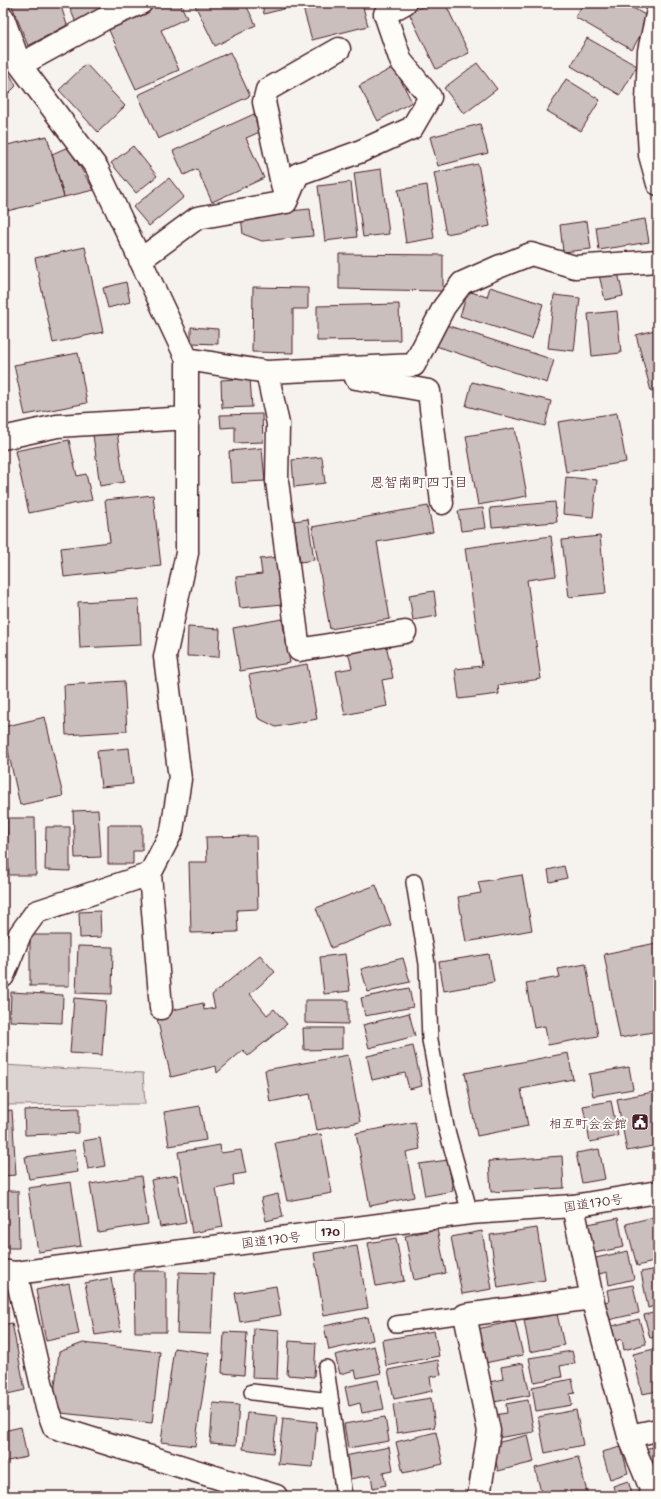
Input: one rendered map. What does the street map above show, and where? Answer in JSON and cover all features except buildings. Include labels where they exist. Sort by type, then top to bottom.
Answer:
[{"type":"main road","points":[[20,65],[104,19],[141,3]]},
{"type":"main road","points":[[286,202],[298,174],[359,152],[412,128],[430,97],[401,60],[385,14],[405,3]]},
{"type":"main road","points":[[658,10],[648,50],[647,102],[650,154],[658,184]]},
{"type":"main road","points":[[4,24],[20,65],[97,168],[187,359],[187,553],[165,657],[180,779],[172,831],[150,874],[161,1008]]},
{"type":"main road","points":[[286,202],[264,102],[267,90],[339,49]]},
{"type":"main road","points":[[140,260],[198,218],[286,202]]},
{"type":"main road","points":[[187,359],[267,372],[303,372],[414,365],[444,307],[462,283],[531,254],[575,267],[658,261]]},
{"type":"main road","points":[[267,372],[278,424],[277,481],[299,650],[405,632]]},
{"type":"main road","points":[[303,372],[380,381],[429,391],[442,503]]},
{"type":"main road","points":[[3,438],[57,426],[188,418]]},
{"type":"main road","points":[[3,976],[20,934],[36,912],[150,874]]},
{"type":"main road","name":"国道170号","points":[[10,1272],[470,1213],[573,1206],[658,1192]]},
{"type":"main road","points":[[573,1206],[592,1298],[629,1436],[654,1496]]},
{"type":"main road","points":[[10,1272],[47,1408],[54,1426],[276,1496]]},
{"type":"main road","points":[[479,1496],[489,1431],[466,1315],[592,1298]]},
{"type":"main road","points":[[629,1436],[658,1430]]},
{"type":"lane","points":[[414,882],[427,964],[430,1040],[446,1127],[470,1213]]},
{"type":"lane","points":[[396,1324],[466,1315]]},
{"type":"lane","points":[[326,1368],[344,1496]]},
{"type":"lane","points":[[252,1392],[331,1401]]},
{"type":"shaded area","points":[[3,1065],[143,1073],[145,1104],[3,1105]]},
{"type":"place","name":"相互町会会館","points":[[640,1122]]},
{"type":"district","name":"恩智南町四丁目","points":[[419,481]]}]
